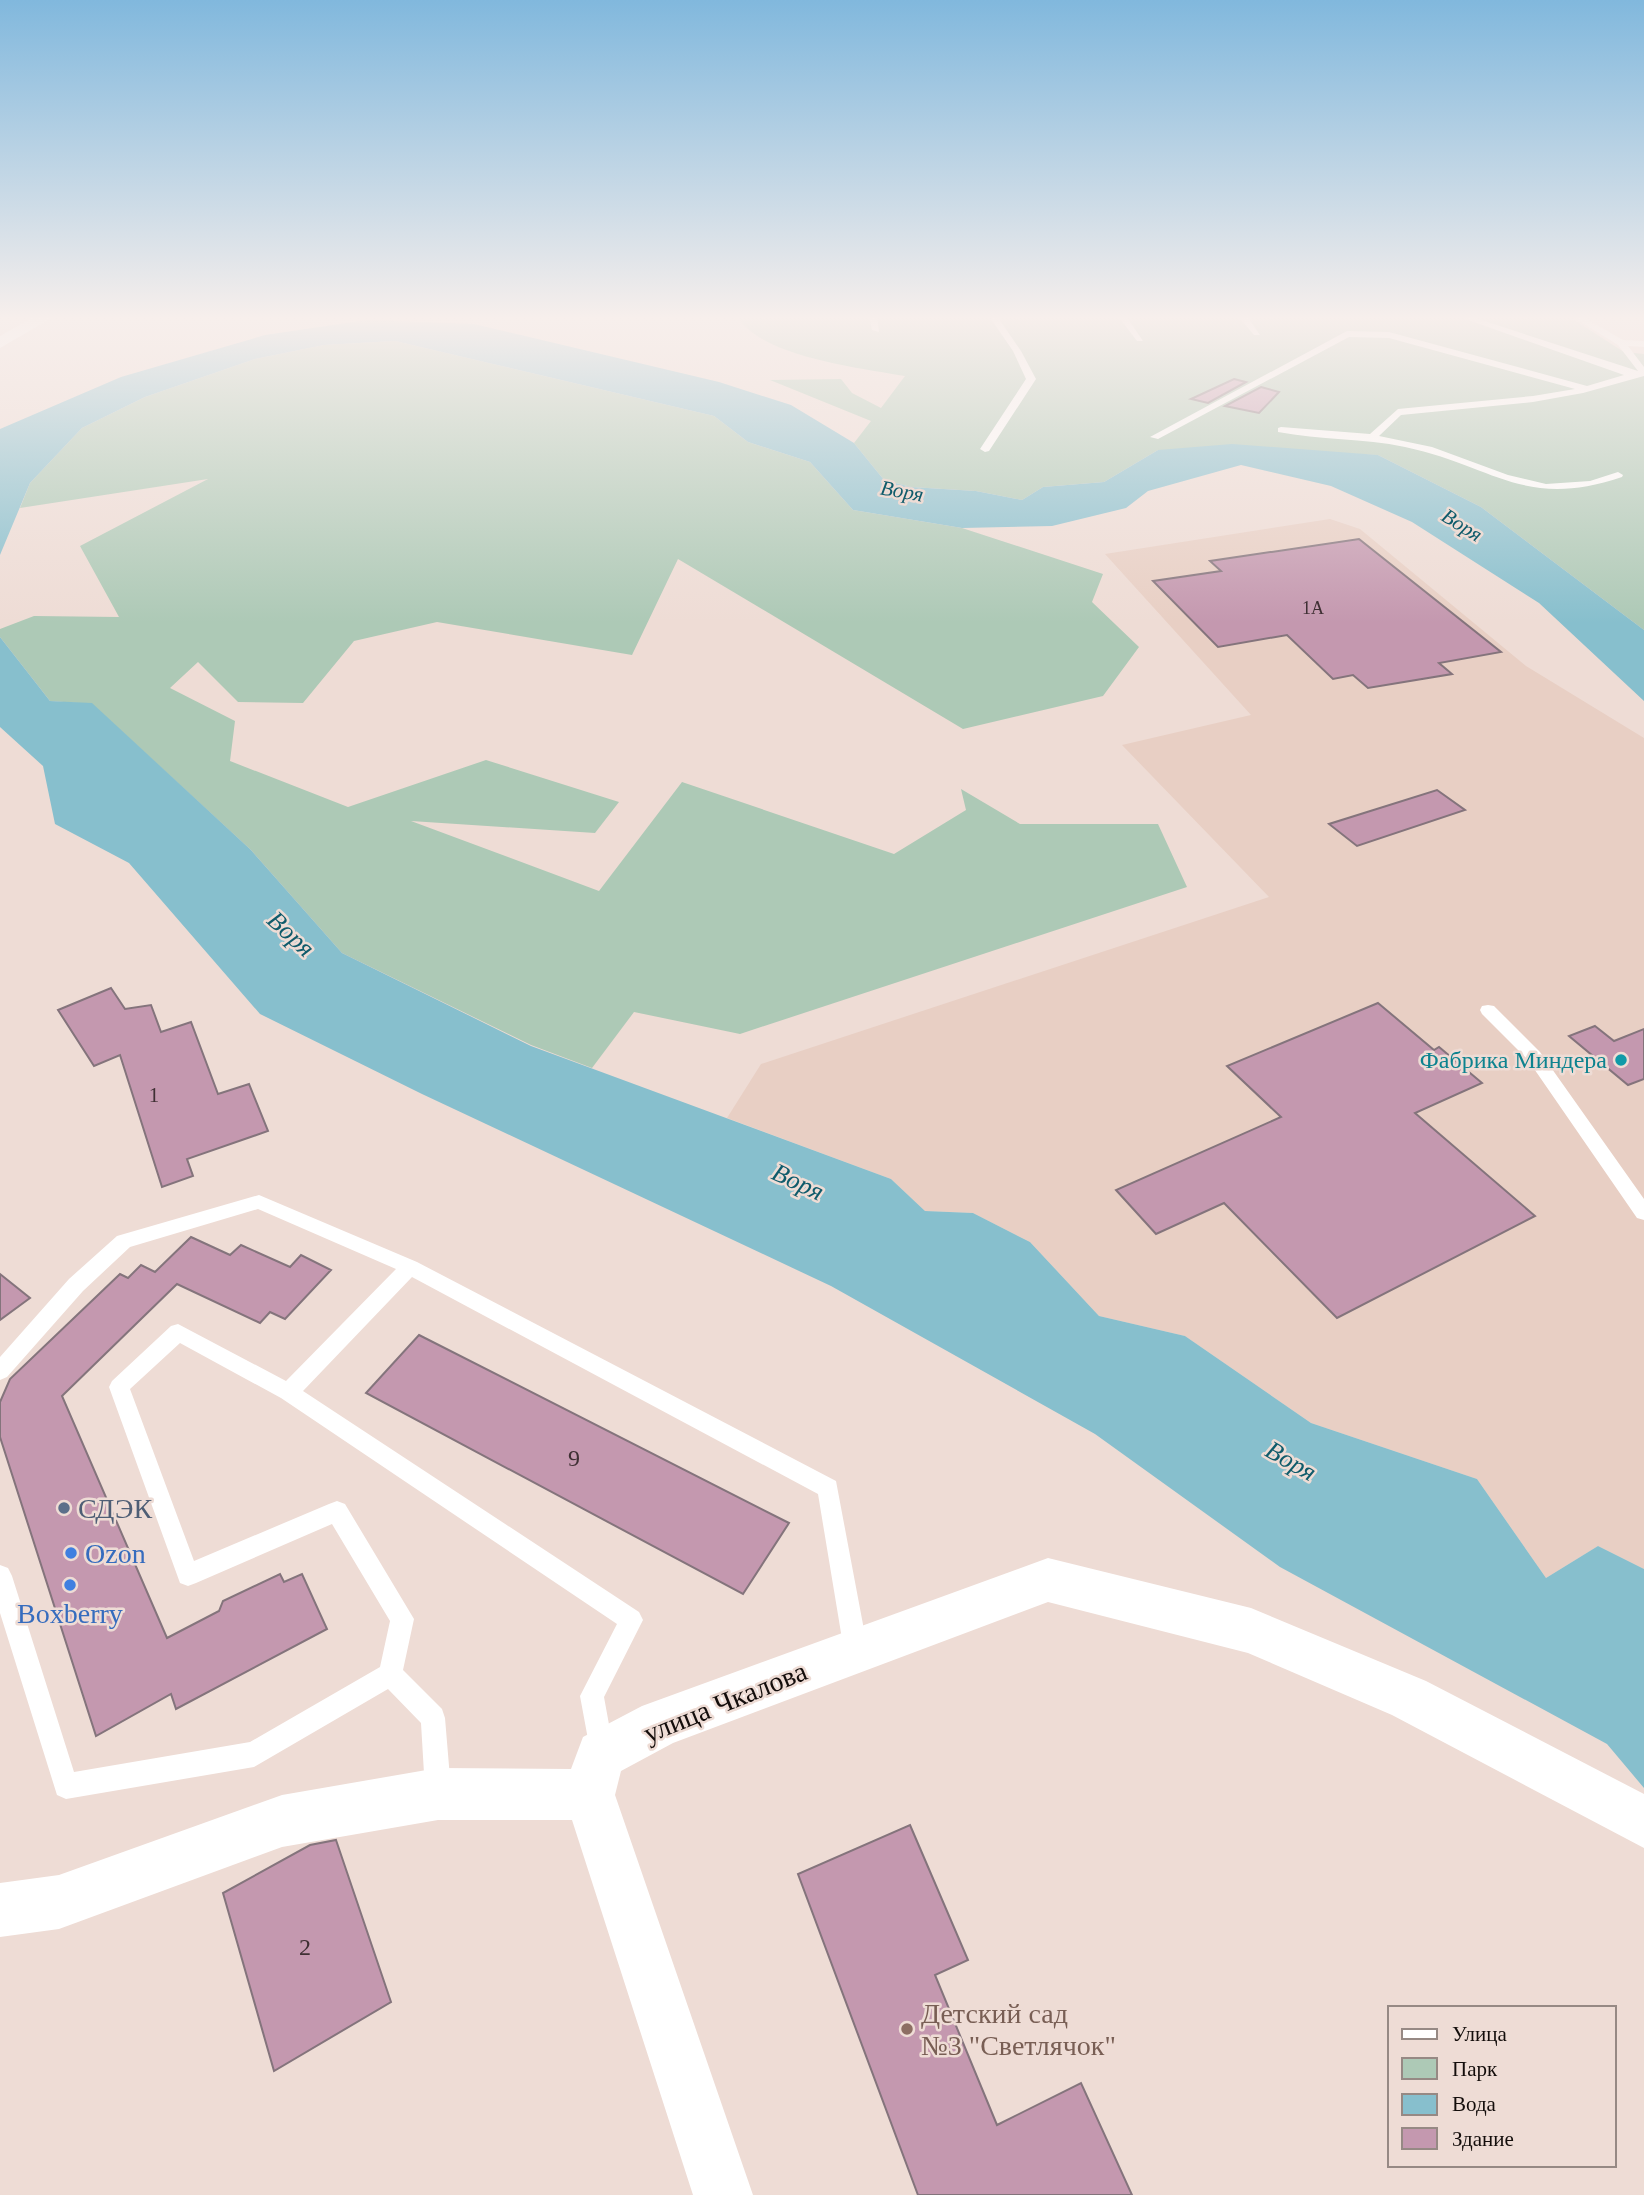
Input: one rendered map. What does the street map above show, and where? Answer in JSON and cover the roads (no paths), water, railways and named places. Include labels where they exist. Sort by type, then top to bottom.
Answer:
[{"type":"street","name":"улица Чкалова","points":[[595,1775],[659,1723],[1048,1580],[1251,1632],[1409,1698],[1644,1822]]},
{"type":"street","points":[[0,1910],[59,1902],[282,1821],[438,1794],[595,1775],[723,2195]]},
{"type":"lane","points":[[985,449],[1005,418]]},
{"type":"lane","points":[[1155,438],[1191,418]]},
{"type":"lane","points":[[1372,438],[1392,418]]},
{"type":"lane","points":[[1281,430],[1372,438],[1435,452],[1496,477],[1539,487],[1568,490],[1594,485],[1618,475]]},
{"type":"lane","points":[[1488,1010],[1534,1056],[1644,1213]]},
{"type":"lane","points":[[0,1371],[76,1284],[124,1241],[259,1202],[410,1267],[828,1488],[856,1651]]},
{"type":"lane","points":[[288,1392],[410,1267]]},
{"type":"lane","points":[[0,1576],[66,1786],[254,1754],[390,1674],[402,1619],[337,1511],[188,1575],[119,1387],[178,1332],[288,1392],[631,1620],[592,1696],[595,1775]]},
{"type":"lane","points":[[390,1674],[433,1718],[438,1794]]},
{"type":"water","points":[[25,418],[101,418],[82,428],[30,483],[0,555],[0,429]]},
{"type":"water","name":"Воря","points":[[717,418],[813,418],[854,443],[884,480],[911,487],[976,491],[1022,500],[1043,487],[1104,482],[1158,450],[1232,444],[1378,455],[1481,507],[1644,630],[1644,701],[1539,603],[1412,522],[1331,486],[1241,465],[1148,491],[1126,508],[1052,526],[962,528],[853,510],[810,462],[748,442]]},
{"type":"water","name":"Воря","points":[[0,637],[50,701],[92,703],[251,850],[342,953],[531,1046],[891,1179],[925,1211],[973,1213],[1030,1242],[1099,1316],[1185,1336],[1311,1423],[1477,1479],[1546,1578],[1598,1546],[1644,1569],[1644,1788],[1607,1744],[1280,1567],[1095,1434],[831,1286],[422,1094],[260,1014],[129,863],[55,824],[43,766],[0,727]]},
{"type":"place","name":"Фабрика Миндера","points":[[1621,1060]]},
{"type":"place","name":"СДЭК","points":[[64,1508]]},
{"type":"place","name":"Ozon","points":[[71,1553]]},
{"type":"place","name":"Boxberry","points":[[70,1585]]},
{"type":"place","name":"Детский сад №3 \"Светлячок\"","points":[[907,2029]]}]
